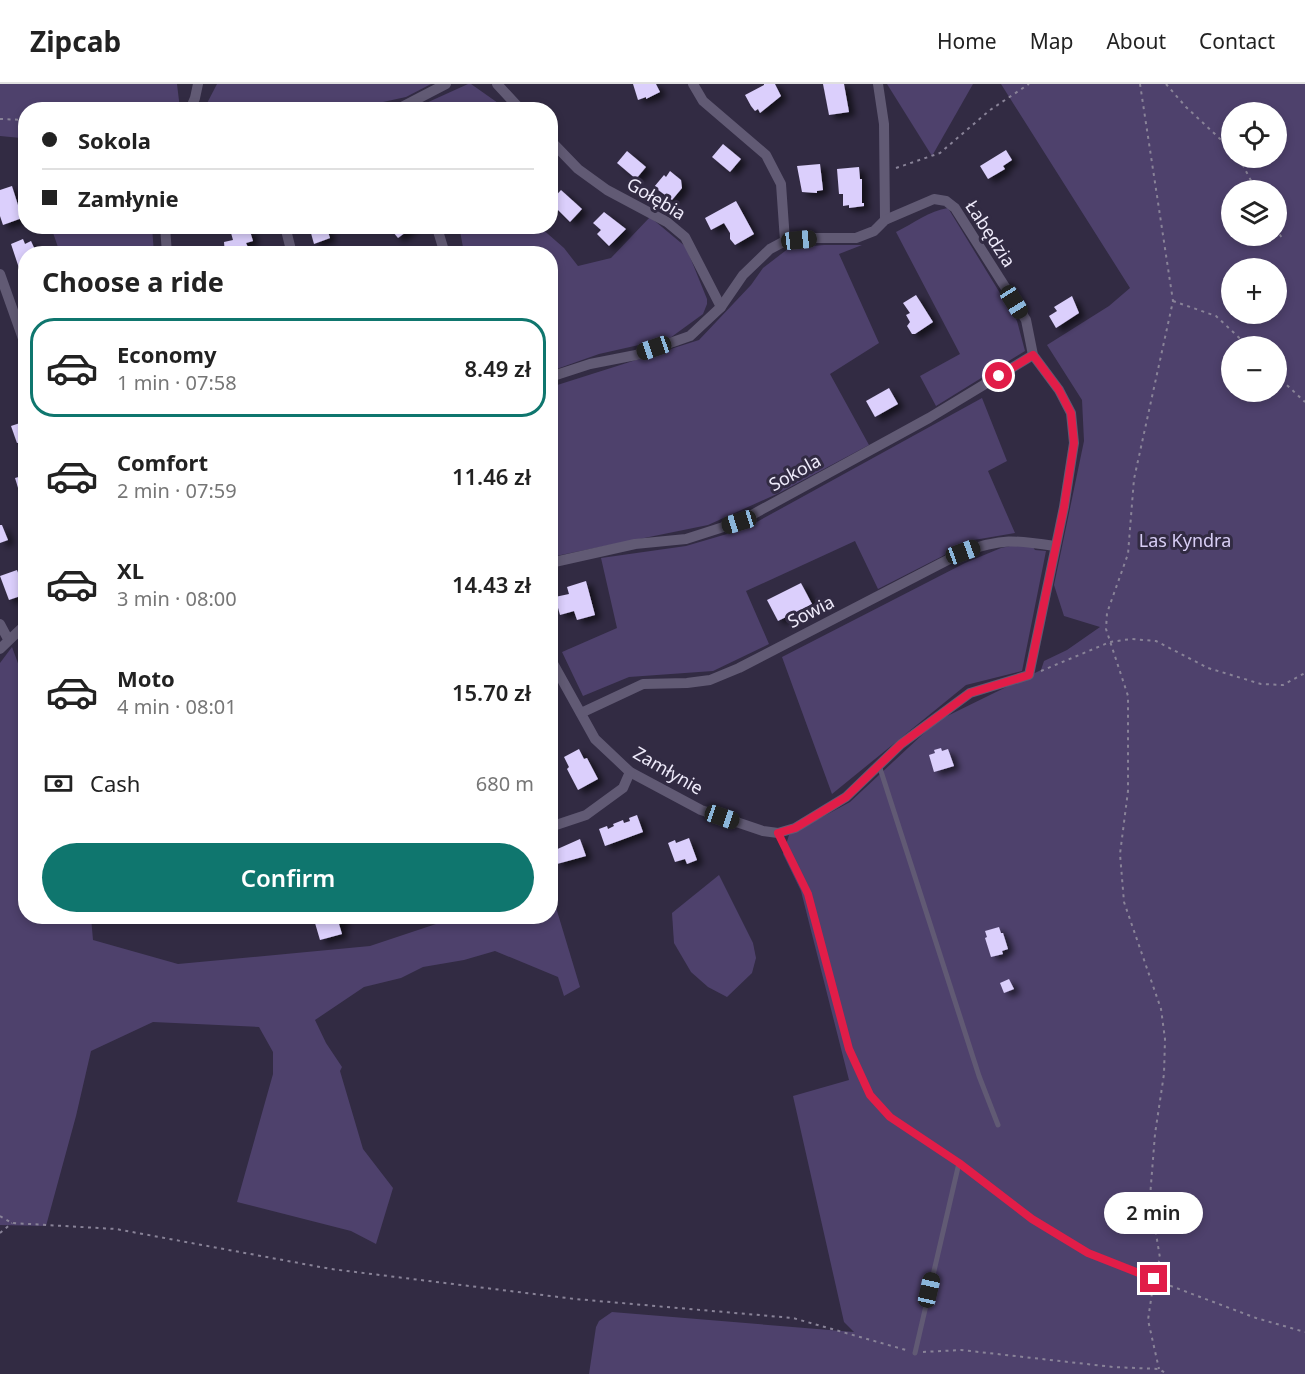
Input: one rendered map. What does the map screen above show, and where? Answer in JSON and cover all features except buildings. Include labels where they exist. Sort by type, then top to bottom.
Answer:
[{"type":"street","points":[[193,102],[198,84]]},
{"type":"street","points":[[411,102],[446,84]]},
{"type":"street","points":[[497,84],[514,102]]},
{"type":"street","points":[[558,374],[590,364],[636,355],[690,336],[721,307],[743,275],[770,249],[785,241],[781,184],[766,154],[703,101],[693,84]]},
{"type":"street","points":[[878,84],[884,124],[885,220]]},
{"type":"street","name":"Gołębia","points":[[558,148],[578,169],[607,190],[667,222],[685,237],[721,307]]},
{"type":"street","name":"Łabędzia","points":[[778,833],[795,828],[846,797],[901,744],[970,693],[1029,675],[1074,443],[1071,413],[1059,390],[1033,355],[1026,320],[955,208],[946,201],[934,199],[885,220],[874,231],[856,238],[812,238],[785,241]]},
{"type":"street","points":[[0,274],[18,324]]},
{"type":"street","name":"Sokola","points":[[558,561],[635,544],[686,539],[739,522],[929,418],[1033,355]]},
{"type":"street","name":"Sowia","points":[[581,713],[643,684],[710,680],[739,668],[963,552],[987,543],[1014,540],[1055,546]]},
{"type":"street","points":[[0,624],[8,639]]},
{"type":"street","points":[[0,649],[18,631]]},
{"type":"street","name":"Zamłynie","points":[[558,672],[595,739],[630,772],[701,810],[764,831],[778,833]]},
{"type":"street","points":[[558,824],[586,815],[623,788],[630,772]]},
{"type":"lane","points":[[879,765],[998,1125]]},
{"type":"lane","points":[[778,833],[808,894],[849,1049],[870,1095],[890,1117],[959,1163],[1032,1219],[1088,1253],[1154,1279]]},
{"type":"lane","points":[[915,1353],[959,1163]]},
{"type":"path","points":[[885,170],[911,164],[940,153],[990,110],[1029,84]]},
{"type":"path","points":[[1140,84],[1173,302],[1134,479],[1128,554],[1107,613],[1106,629],[1128,696],[1128,791],[1120,854],[1124,902],[1161,1009],[1165,1039],[1164,1074],[1155,1134],[1150,1197],[1160,1258],[1154,1279],[1148,1320],[1159,1369]]},
{"type":"path","points":[[1166,84],[1186,107],[1221,140]]},
{"type":"path","points":[[0,118],[18,119]]},
{"type":"path","points":[[1173,302],[1216,316],[1237,336]]},
{"type":"path","points":[[1287,385],[1305,402]]},
{"type":"path","points":[[1054,667],[1110,642],[1131,639],[1156,641],[1209,668],[1261,684],[1283,685],[1305,673]]},
{"type":"path","points":[[0,1216],[12,1223],[116,1229],[331,1269],[575,1299],[793,1318],[915,1353],[960,1350],[1113,1367],[1159,1369],[1167,1374]]},
{"type":"path","points":[[0,1233],[12,1223]]},
{"type":"path","points":[[1154,1279],[1256,1318],[1305,1332]]},
{"type":"green space","points":[[0,84],[177,84],[179,102],[18,102],[18,138],[0,136]]},
{"type":"green space","points":[[217,84],[431,84],[406,97],[383,102],[208,102]]},
{"type":"green space","points":[[471,84],[497,102],[428,102]]},
{"type":"green space","points":[[887,84],[973,84],[932,156]]},
{"type":"green space","name":"Las Kyndra","points":[[1001,84],[1305,84],[1305,1374],[589,1374],[596,1327],[599,1321],[612,1312],[854,1332],[844,1322],[793,1096],[849,1080],[801,891],[783,854],[789,835],[850,802],[937,721],[1041,670],[1044,661],[1067,650],[1100,627],[1064,616],[1054,585],[1084,441],[1082,400],[1047,345],[1109,306],[1130,288]]},
{"type":"green space","points":[[948,208],[1017,321],[1025,351],[936,406],[920,376],[960,354],[896,232],[928,215]]},
{"type":"green space","points":[[650,217],[686,247],[707,299],[703,314],[670,338],[599,354],[558,369],[558,246],[463,246],[461,234],[548,234],[564,248],[578,266],[611,258]]},
{"type":"green space","points":[[53,234],[153,234],[153,246],[58,246]]},
{"type":"green space","points":[[862,245],[839,254],[879,343],[830,374],[869,445],[779,493],[708,525],[558,556],[558,385],[699,340],[751,285],[763,268],[789,248]]},
{"type":"green space","points":[[982,398],[1007,461],[988,471],[1015,533],[974,540],[878,589],[855,541],[746,591],[769,644],[713,671],[629,677],[583,696],[562,652],[617,628],[601,558],[686,546],[744,529]]},
{"type":"green space","points":[[1029,542],[1035,550],[1046,551],[1022,671],[966,685],[832,794],[782,657],[965,563],[1001,548]]},
{"type":"green space","points":[[12,647],[18,663],[18,924],[92,924],[93,940],[178,964],[370,946],[436,924],[558,924],[558,914],[580,987],[564,996],[558,977],[495,951],[464,960],[423,967],[401,978],[364,987],[315,1020],[326,1043],[342,1067],[340,1071],[363,1149],[393,1188],[376,1244],[351,1231],[237,1202],[273,1074],[273,1052],[259,1027],[153,1022],[91,1051],[46,1226],[0,1225],[0,663]]},
{"type":"green space","points":[[719,875],[753,943],[756,958],[752,973],[727,997],[708,987],[691,972],[674,943],[672,913]]},
{"type":"route","points":[[999,376],[1033,355],[1059,390],[1071,413],[1074,443],[1064,507],[1029,675],[970,693],[901,744],[846,797],[795,828],[778,833],[808,894],[849,1049],[870,1095],[890,1117],[959,1163],[1032,1219],[1088,1253],[1154,1279]]}]
